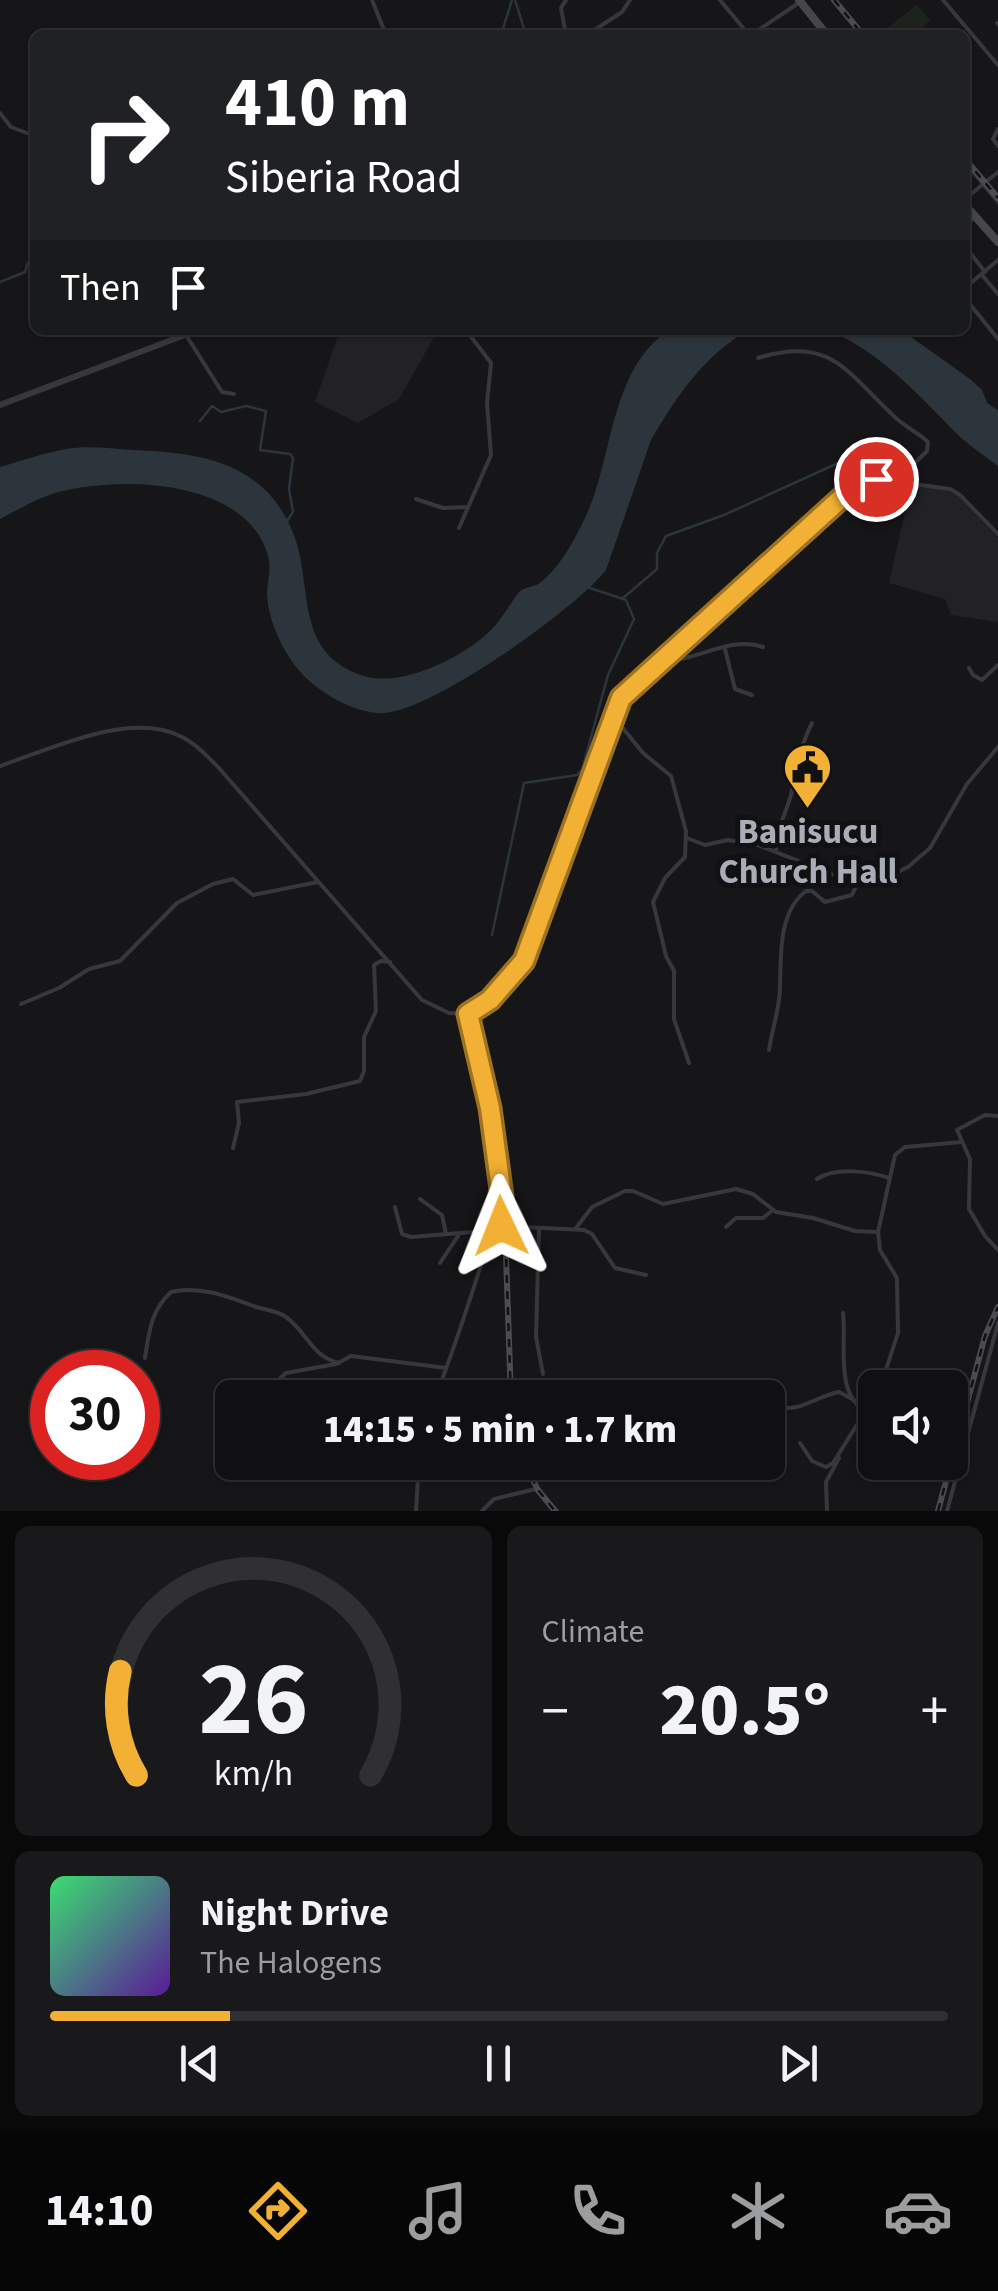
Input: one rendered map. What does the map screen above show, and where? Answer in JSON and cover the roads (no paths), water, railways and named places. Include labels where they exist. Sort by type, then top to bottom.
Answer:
[{"type":"main road","points":[[800,1],[824,30]]},
{"type":"main road","points":[[970,210],[998,242]]},
{"type":"street","points":[[372,0],[384,30]]},
{"type":"street","points":[[565,30],[561,8],[566,0]]},
{"type":"street","points":[[595,30],[622,12],[630,0]]},
{"type":"street","points":[[720,0],[746,30]]},
{"type":"street","points":[[943,0],[968,30]]},
{"type":"street","points":[[757,30],[800,1]]},
{"type":"street","points":[[970,32],[998,65]]},
{"type":"street","points":[[0,112],[12,126],[30,134]]},
{"type":"street","points":[[998,129],[993,140],[998,146]]},
{"type":"street","points":[[970,168],[998,202]]},
{"type":"street","points":[[970,198],[998,172]]},
{"type":"street","points":[[970,222],[975,218]]},
{"type":"street","points":[[970,254],[998,294]]},
{"type":"street","points":[[970,284],[998,260]]},
{"type":"street","points":[[970,304],[998,339]]},
{"type":"street","points":[[0,405],[186,335],[222,392],[234,394]]},
{"type":"street","points":[[459,528],[491,454],[487,402],[491,363],[470,335]]},
{"type":"street","points":[[758,358],[796,352],[829,356],[841,363],[896,418],[928,442],[928,450],[914,464],[907,481]]},
{"type":"street","points":[[0,766],[129,727],[171,732],[198,747],[428,1004],[449,1013],[468,1014],[490,1000],[524,961],[621,698],[848,492],[876,479],[950,489],[960,494],[998,534]]},
{"type":"street","points":[[416,499],[443,508],[468,507]]},
{"type":"street","points":[[662,661],[751,643],[763,647]]},
{"type":"street","points":[[724,648],[735,689],[752,695]]},
{"type":"street","points":[[968,668],[982,680],[998,665]]},
{"type":"street","points":[[613,716],[642,753],[671,776],[687,838],[685,857],[665,878],[653,902],[666,956],[674,971],[674,1020],[689,1063]]},
{"type":"street","points":[[776,850],[779,822],[812,723]]},
{"type":"street","points":[[687,838],[705,844],[737,841],[776,850],[857,884],[884,880],[922,858],[967,784],[998,747]]},
{"type":"street","points":[[21,1004],[59,988],[89,969],[120,961],[177,903],[213,884],[233,879],[253,895],[318,882]]},
{"type":"street","points":[[769,1050],[780,989],[782,942],[792,908],[806,891],[812,891],[825,902],[852,894],[857,884]]},
{"type":"street","points":[[233,1148],[239,1123],[237,1102],[288,1097],[360,1080],[364,1071],[364,1038],[376,1011],[374,966],[381,961],[390,962]]},
{"type":"street","points":[[442,1380],[482,1270],[488,1240],[500,1228],[504,1211],[490,1108],[468,1014]]},
{"type":"street","points":[[998,1116],[985,1115],[960,1126],[957,1132],[971,1165],[970,1209],[998,1250]]},
{"type":"street","points":[[886,1370],[897,1338],[896,1273],[880,1250],[878,1232],[889,1178],[899,1150],[962,1142]]},
{"type":"street","points":[[817,1179],[832,1172],[867,1172],[889,1178]]},
{"type":"street","points":[[576,1228],[592,1207],[630,1191],[663,1204],[710,1192],[746,1190],[774,1210],[878,1232]]},
{"type":"street","points":[[420,1199],[443,1217],[446,1234]]},
{"type":"street","points":[[394,1207],[404,1236],[500,1228],[576,1228],[592,1234],[616,1268],[646,1275]]},
{"type":"street","points":[[726,1228],[736,1218],[763,1218],[774,1210]]},
{"type":"street","points":[[540,1228],[536,1344],[542,1374]]},
{"type":"street","points":[[440,1263],[460,1234]]},
{"type":"street","points":[[147,1350],[156,1308],[169,1293],[198,1290],[281,1314],[314,1351],[338,1363]]},
{"type":"street","points":[[844,1313],[843,1372],[858,1404]]},
{"type":"street","points":[[968,1435],[998,1324]]},
{"type":"street","points":[[279,1380],[286,1373],[358,1356],[446,1368]]},
{"type":"street","points":[[785,1409],[839,1392],[858,1404]]},
{"type":"street","points":[[827,1511],[826,1482],[858,1424]]},
{"type":"street","points":[[800,1443],[819,1465],[826,1467],[840,1454]]},
{"type":"street","points":[[416,1511],[418,1480]]},
{"type":"street","points":[[947,1511],[956,1480]]},
{"type":"street","points":[[482,1511],[494,1499],[536,1490],[557,1511]]},
{"type":"waterway","points":[[503,30],[512,0]]},
{"type":"waterway","points":[[515,0],[524,30]]},
{"type":"waterway","points":[[0,282],[25,272],[30,262]]},
{"type":"waterway","points":[[200,421],[212,406],[221,412],[246,406],[266,411],[260,450],[290,454],[293,458],[289,489],[293,512],[287,521]]},
{"type":"waterway","points":[[622,599],[657,569],[657,553],[666,536],[724,515],[847,459]]},
{"type":"waterway","points":[[492,935],[524,783],[577,775],[582,770],[608,675],[634,619],[626,600],[587,587]]},
{"type":"railway","points":[[834,0],[859,30]]},
{"type":"railway","points":[[970,165],[998,198]]},
{"type":"railway","points":[[505,1227],[510,1380]]},
{"type":"railway","points":[[938,1511],[985,1336],[998,1307]]},
{"type":"railway","points":[[533,1480],[555,1511]]},
{"type":"place","name":"Banisucu Church Hall","points":[[808,810]]}]
